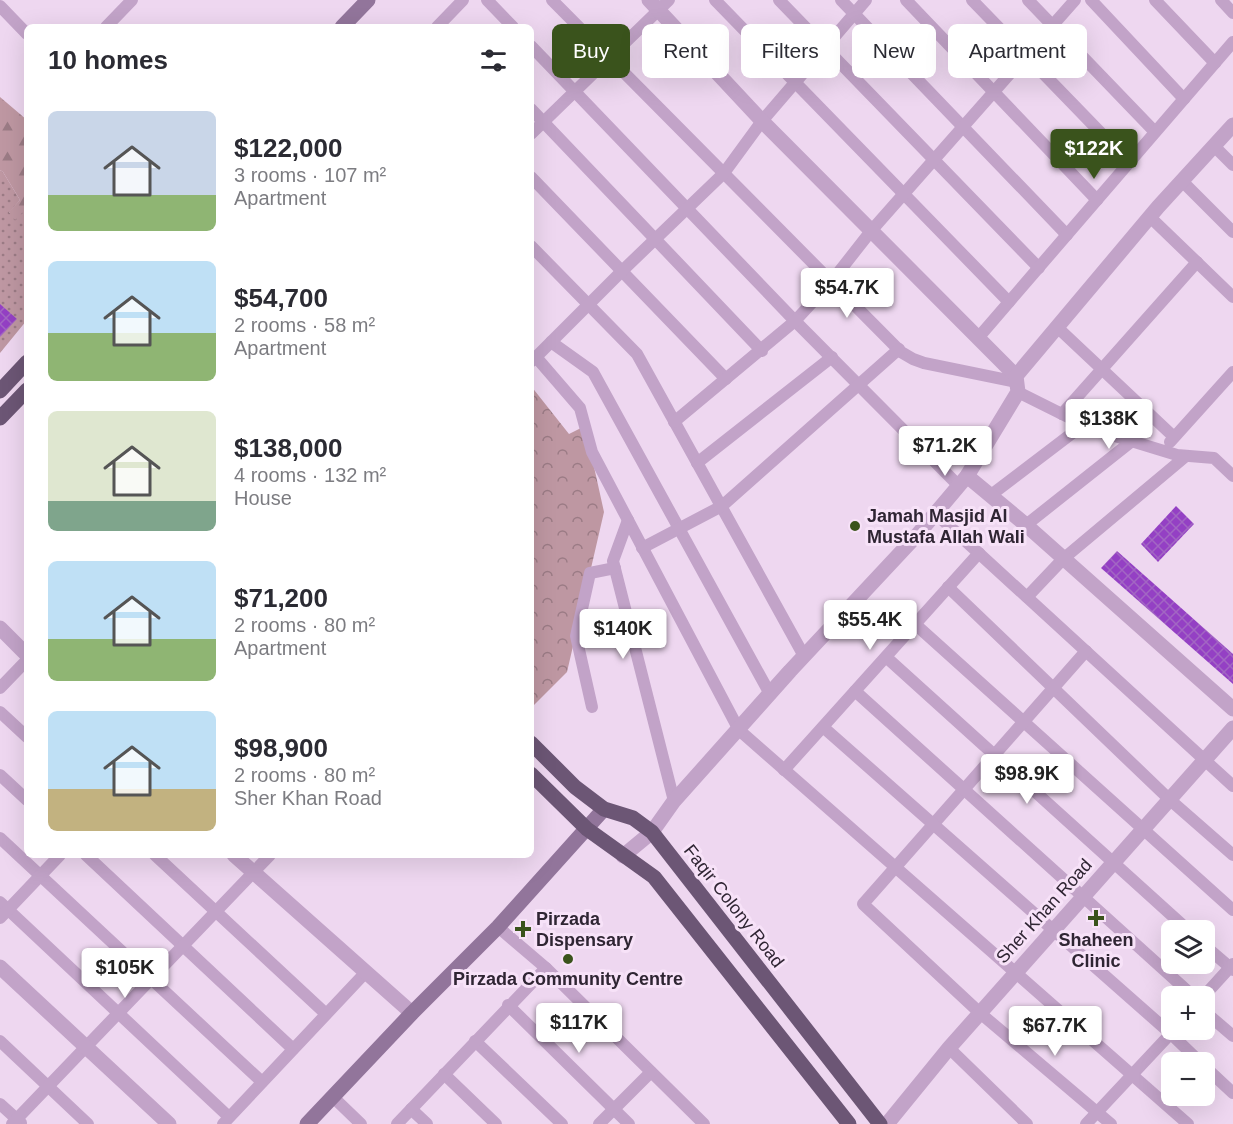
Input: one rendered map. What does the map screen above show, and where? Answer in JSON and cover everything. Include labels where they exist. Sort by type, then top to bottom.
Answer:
[{"type":"main road","points":[[345,24],[368,0]]},
{"type":"main road","points":[[0,390],[24,365]]},
{"type":"main road","points":[[0,418],[24,393]]},
{"type":"main road","name":"Faqir Colony Road","points":[[534,747],[574,787],[604,809],[633,818],[652,832],[880,1124]]},
{"type":"main road","points":[[534,777],[587,830],[654,877],[849,1124]]},
{"type":"main road","points":[[307,1124],[412,1013],[498,927],[604,809]]},
{"type":"street","points":[[109,24],[132,0]]},
{"type":"street","points":[[445,24],[463,0]]},
{"type":"street","points":[[488,0],[510,24]]},
{"type":"street","points":[[552,0],[576,24]]},
{"type":"street","points":[[715,0],[1009,302]]},
{"type":"street","points":[[779,0],[802,24]]},
{"type":"street","points":[[841,0],[1067,235]]},
{"type":"street","points":[[840,29],[866,0]]},
{"type":"street","points":[[906,0],[1097,200]]},
{"type":"street","points":[[972,0],[995,24]]},
{"type":"street","points":[[1028,0],[1051,24]]},
{"type":"street","points":[[1055,24],[1075,0]]},
{"type":"street","points":[[1091,0],[1184,99]]},
{"type":"street","points":[[1155,0],[1215,63]]},
{"type":"street","points":[[1221,0],[1233,13]]},
{"type":"street","points":[[630,36],[659,4],[762,121],[978,338],[1017,383],[1062,414],[1083,425],[1162,450],[1186,456],[1214,458],[1233,476]]},
{"type":"street","points":[[0,6],[24,31]]},
{"type":"street","points":[[978,338],[1233,42]]},
{"type":"street","points":[[534,49],[686,209],[860,385],[963,481],[991,495],[1233,709]]},
{"type":"street","points":[[1087,61],[1155,132]]},
{"type":"street","points":[[840,63],[1039,268]]},
{"type":"street","points":[[534,131],[589,78]]},
{"type":"street","points":[[630,78],[899,349],[913,359],[924,363],[1017,383]]},
{"type":"street","points":[[798,78],[762,121],[724,173],[655,238],[534,359],[580,408],[592,452],[739,730],[1188,1124]]},
{"type":"street","points":[[675,422],[795,321],[1006,78]]},
{"type":"street","points":[[1047,78],[1129,162]]},
{"type":"street","points":[[534,112],[762,351]]},
{"type":"street","points":[[623,856],[652,832],[674,801],[963,481],[1017,383],[1057,327],[1150,217],[1233,126]]},
{"type":"street","points":[[1214,146],[1233,165]]},
{"type":"street","points":[[534,180],[726,379]]},
{"type":"street","points":[[1182,181],[1233,232]]},
{"type":"street","points":[[1150,217],[1233,297]]},
{"type":"street","points":[[534,249],[637,354],[804,656]]},
{"type":"street","points":[[1062,414],[1197,262]]},
{"type":"street","points":[[1057,327],[1174,437]]},
{"type":"street","points":[[551,342],[593,372],[770,694]]},
{"type":"street","points":[[642,548],[722,506],[899,349]]},
{"type":"street","points":[[697,463],[832,357]]},
{"type":"street","points":[[1162,450],[1233,372]]},
{"type":"street","points":[[991,495],[1083,425]]},
{"type":"street","points":[[1026,525],[1132,441]]},
{"type":"street","points":[[1027,597],[1064,559],[1186,456]]},
{"type":"street","points":[[935,513],[1233,786]]},
{"type":"street","points":[[628,520],[614,561],[615,568],[674,801]]},
{"type":"street","points":[[784,770],[979,553]]},
{"type":"street","points":[[592,707],[576,636],[590,573],[615,568]]},
{"type":"street","points":[[948,587],[1169,799],[1233,855]]},
{"type":"street","points":[[915,624],[1233,910]]},
{"type":"street","points":[[0,628],[24,652]]},
{"type":"street","points":[[1086,651],[863,903],[980,1013],[1111,1124]]},
{"type":"street","points":[[885,657],[1177,920]]},
{"type":"street","points":[[0,688],[24,663]]},
{"type":"street","points":[[855,691],[1182,986]]},
{"type":"street","points":[[0,712],[24,734]]},
{"type":"street","points":[[823,727],[1053,930],[1161,1021]]},
{"type":"street","name":"Sher Khan Road","points":[[887,1124],[949,1048],[1233,728]]},
{"type":"street","points":[[0,775],[24,797]]},
{"type":"street","points":[[0,838],[262,1082]]},
{"type":"street","points":[[57,858],[3,910],[118,1014],[226,1121],[366,972]]},
{"type":"street","points":[[89,858],[293,1049]]},
{"type":"street","points":[[158,858],[326,1014]]},
{"type":"street","points":[[237,858],[412,1013]]},
{"type":"street","points":[[0,1104],[17,1122],[48,1086],[267,858]]},
{"type":"street","points":[[498,927],[546,968],[704,1124]]},
{"type":"street","points":[[1214,986],[1232,967],[1215,954]]},
{"type":"street","points":[[0,967],[169,1124]]},
{"type":"street","points":[[397,1124],[508,1005],[546,968]]},
{"type":"street","points":[[508,1005],[629,1124]]},
{"type":"street","points":[[1215,1020],[1233,1036]]},
{"type":"street","points":[[1086,1124],[1165,1040]]},
{"type":"street","points":[[1181,1040],[1191,1052]]},
{"type":"street","points":[[0,1041],[88,1124]]},
{"type":"street","points":[[475,1041],[562,1124]]},
{"type":"street","points":[[949,1048],[1027,1124]]},
{"type":"street","points":[[599,1124],[651,1072]]},
{"type":"street","points":[[444,1074],[496,1124]]},
{"type":"street","points":[[1215,1077],[1233,1094]]},
{"type":"street","points":[[333,1097],[361,1124]]},
{"type":"street","points":[[411,1109],[427,1124]]},
{"type":"green space","points":[[0,97],[24,117],[24,211],[15,220],[9,212],[20,200],[0,170]]},
{"type":"green space","points":[[0,170],[20,200],[9,213],[24,210],[24,324],[0,353]]},
{"type":"green space","points":[[534,390],[569,434],[585,426],[604,512],[567,672],[534,705]]},
{"type":"building","points":[[0,304],[17,319],[0,337]]},
{"type":"building","points":[[1176,506],[1194,524],[1158,562],[1141,544]]},
{"type":"building","points":[[1117,551],[1233,654],[1233,684],[1101,568]]},
{"type":"place","name":"Jamah Masjid Al Mustafa Allah Wali","points":[[855,526]]},
{"type":"place","name":"Shaheen Clinic","points":[[1096,918]]},
{"type":"place","name":"Pirzada Dispensary","points":[[523,929]]},
{"type":"place","name":"Pirzada Community Centre","points":[[568,959]]}]
